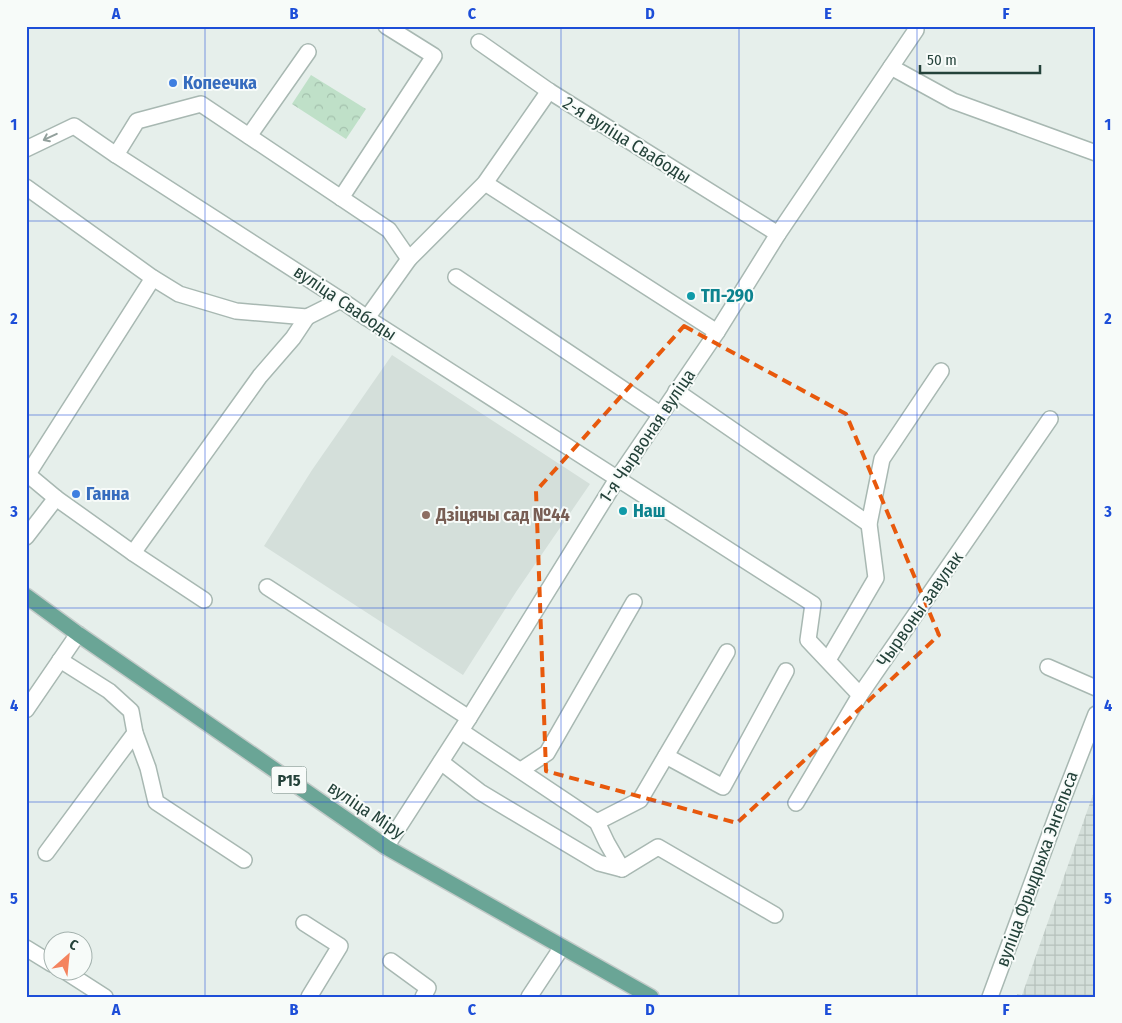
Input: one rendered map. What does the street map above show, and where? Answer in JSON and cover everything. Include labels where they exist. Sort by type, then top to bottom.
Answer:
[{"type":"main road","name":"вуліца Міру","points":[[26,596],[386,847],[651,997]]},
{"type":"street","points":[[342,198],[434,56],[386,26]]},
{"type":"street","name":"1-я Чырвоная вуліца","points":[[386,847],[465,725],[617,479],[716,332],[778,234],[916,30]]},
{"type":"street","name":"2-я вуліца Свабоды","points":[[479,42],[549,91],[778,234]]},
{"type":"street","points":[[249,136],[308,52]]},
{"type":"street","points":[[892,67],[953,101],[1096,153]]},
{"type":"street","points":[[367,318],[409,259],[485,183],[549,91]]},
{"type":"street","points":[[116,155],[137,120],[201,104],[389,230],[409,259]]},
{"type":"street","name":"вуліца Свабоды","points":[[26,149],[74,126],[367,318],[813,604],[808,640],[828,660]]},
{"type":"street","points":[[485,183],[716,332]]},
{"type":"street","points":[[26,187],[153,278],[179,294],[236,311],[307,317]]},
{"type":"street","points":[[456,277],[660,414]]},
{"type":"street","points":[[153,278],[27,473],[56,498],[133,553],[204,600]]},
{"type":"street","points":[[133,553],[260,376],[293,338],[307,317],[341,300]]},
{"type":"street","points":[[860,695],[828,660],[876,578],[869,524],[882,459],[942,370]]},
{"type":"street","points":[[676,390],[869,524]]},
{"type":"street","name":"Чырвоны завулак","points":[[796,803],[860,695],[1050,419]]},
{"type":"street","points":[[26,537],[56,498]]},
{"type":"street","points":[[267,586],[465,725],[521,770],[597,822],[622,869]]},
{"type":"street","points":[[521,770],[547,753],[634,602]]},
{"type":"street","points":[[26,710],[78,634]]},
{"type":"street","points":[[597,822],[640,800],[727,652]]},
{"type":"street","points":[[60,660],[109,690],[131,712],[135,733],[148,768],[156,802],[244,860]]},
{"type":"street","points":[[1048,667],[1096,688]]},
{"type":"street","points":[[666,756],[723,787],[786,671]]},
{"type":"street","name":"вуліца Фрыдрыха Энгельса","points":[[990,997],[1096,714]]},
{"type":"street","points":[[46,853],[135,733]]},
{"type":"street","points":[[441,762],[480,792],[598,863],[622,869],[658,847],[776,915]]},
{"type":"street","points":[[304,923],[340,946],[309,997]]},
{"type":"street","points":[[529,997],[562,947]]},
{"type":"street","points":[[26,948],[42,958]]},
{"type":"street","points":[[391,961],[428,988],[423,997]]},
{"type":"street","points":[[79,980],[105,997]]},
{"type":"highlighted area","points":[[684,326],[846,414],[939,635],[737,823],[546,771],[536,491]]},
{"type":"shaded area","name":"Дзіцячы сад №44","points":[[392,355],[590,484],[516,592],[463,675],[264,546],[312,470]]},
{"type":"shaded area","points":[[1096,786],[1096,997],[1017,997],[1017,994],[1022,995]]},
{"type":"green space","points":[[311,75],[366,109],[346,139],[292,104]]},
{"type":"place","name":"Копеечка","points":[[173,83]]},
{"type":"place","name":"ТП-290","points":[[691,296]]},
{"type":"place","name":"Ганна","points":[[76,494]]},
{"type":"place","name":"Наш","points":[[623,511]]},
{"type":"place","name":"Дзіцячы сад №44","points":[[426,515]]}]
